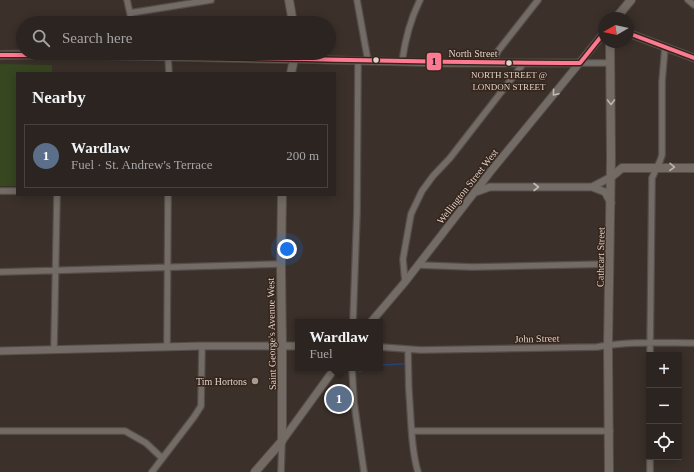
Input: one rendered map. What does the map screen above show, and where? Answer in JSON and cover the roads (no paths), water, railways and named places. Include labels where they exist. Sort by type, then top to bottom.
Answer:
[{"type":"main road","points":[[289,0],[292,16]]},
{"type":"main road","points":[[621,12],[631,0]]},
{"type":"main road","name":"Cathcart Street","points":[[609,472],[610,431],[608,345],[612,157],[610,48]]},
{"type":"main road","name":"North Street","points":[[0,55],[16,55]]},
{"type":"main road","points":[[291,72],[294,60]]},
{"type":"main road","points":[[612,157],[616,164],[622,168],[694,168]]},
{"type":"main road","points":[[611,178],[622,168]]},
{"type":"main road","name":"Saint George's Avenue West","points":[[282,196],[282,441]]},
{"type":"main road","points":[[255,472],[282,441]]},
{"type":"street","points":[[128,0],[131,16]]},
{"type":"street","points":[[130,13],[211,0]]},
{"type":"street","points":[[357,0],[368,61]]},
{"type":"street","points":[[402,62],[405,40],[414,12],[420,0]]},
{"type":"street","points":[[492,63],[498,51],[538,0]]},
{"type":"street","points":[[688,0],[694,5]]},
{"type":"street","points":[[634,35],[694,58]]},
{"type":"street","name":"Wellington Street West","points":[[374,319],[405,282],[491,171],[598,40]]},
{"type":"street","points":[[650,352],[652,178],[662,155],[662,82],[665,47]]},
{"type":"street","name":"North Street","points":[[336,59],[523,64],[611,63]]},
{"type":"street","points":[[168,60],[169,72]]},
{"type":"street","points":[[353,319],[358,212],[358,61]]},
{"type":"street","points":[[405,282],[403,259],[411,214],[422,191],[433,176],[450,158],[523,64]]},
{"type":"street","points":[[491,171],[492,181],[497,186]]},
{"type":"street","points":[[592,187],[611,178]]},
{"type":"street","points":[[474,194],[483,188],[497,186],[592,187],[605,192],[611,203]]},
{"type":"street","points":[[0,191],[16,190]]},
{"type":"street","points":[[54,349],[58,196]]},
{"type":"street","points":[[167,347],[168,196]]},
{"type":"street","points":[[0,272],[281,264]]},
{"type":"street","points":[[418,265],[472,267],[610,264]]},
{"type":"street","name":"John Street","points":[[383,347],[408,350],[598,347],[650,342],[694,343]]},
{"type":"street","points":[[152,472],[201,406],[202,346]]},
{"type":"street","points":[[0,351],[202,346],[295,346]]},
{"type":"street","points":[[408,350],[412,431],[415,462],[418,472]]},
{"type":"street","points":[[282,441],[333,371]]},
{"type":"street","points":[[352,371],[354,402],[364,472]]},
{"type":"street","points":[[0,430],[124,431],[146,442],[162,458]]},
{"type":"street","points":[[412,431],[610,431]]},
{"type":"street","name":"Saint George's Avenue West","points":[[281,472],[282,441]]},
{"type":"street","points":[[650,460],[650,472]]},
{"type":"waterway","points":[[383,365],[405,364]]},
{"type":"place","name":"NORTH STREET @ LONDON STREET","points":[[509,63]]},
{"type":"place","name":"Tim Hortons","points":[[255,381]]},
{"type":"place","name":"Wardlaw","points":[[339,399]]}]
